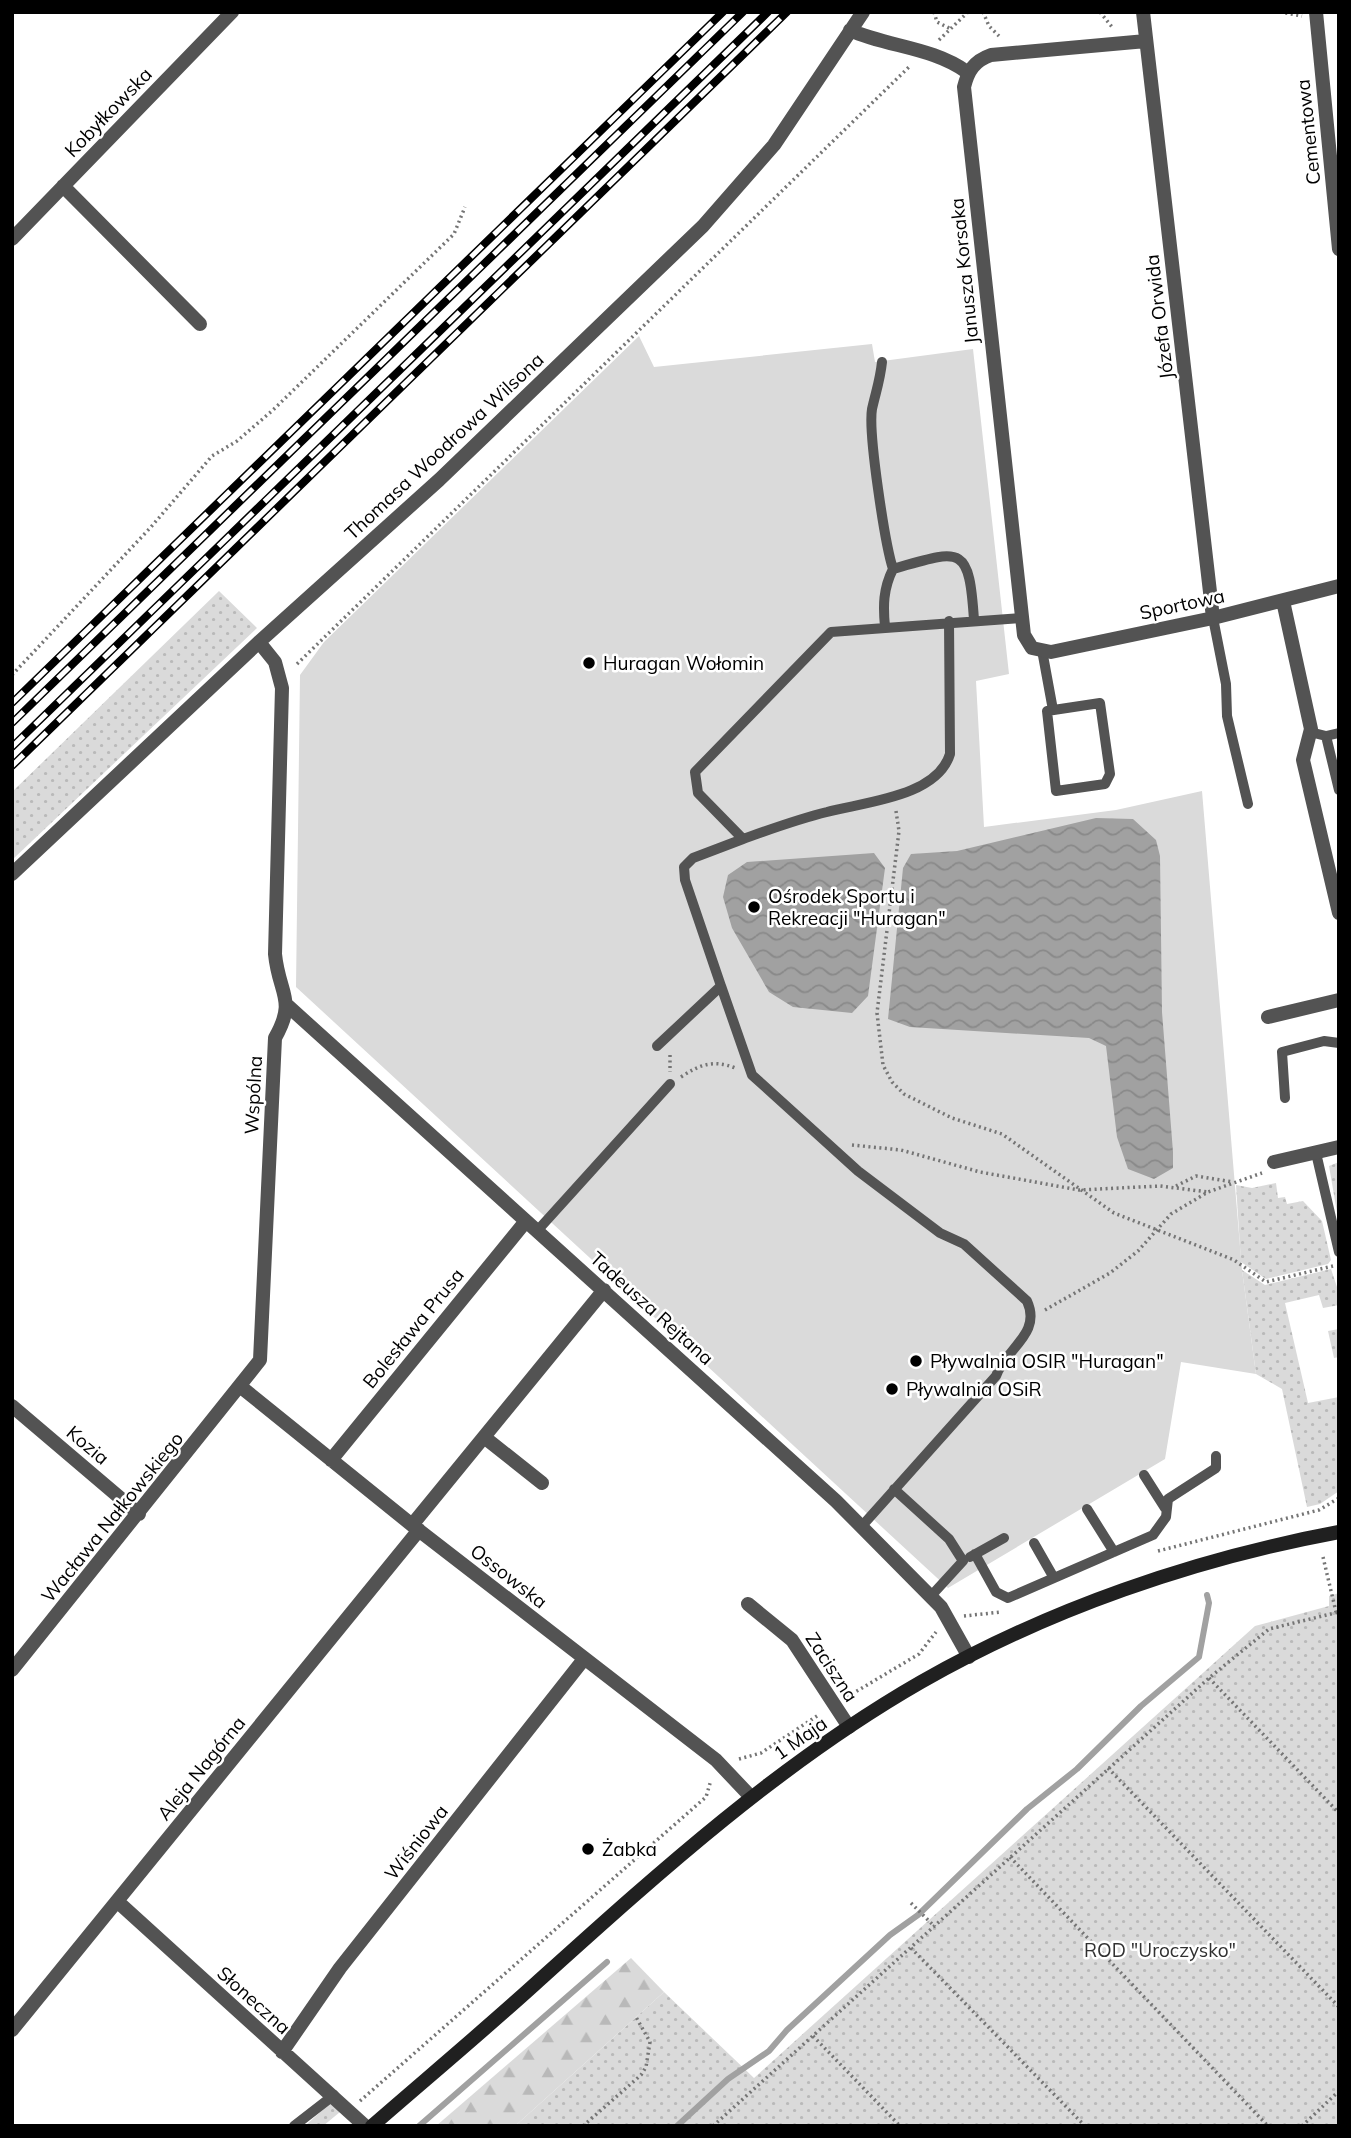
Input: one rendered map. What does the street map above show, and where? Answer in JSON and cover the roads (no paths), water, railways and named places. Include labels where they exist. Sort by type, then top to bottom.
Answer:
[{"type":"main road","name":"1 Maja","points":[[372,2126],[751,1797],[849,1727],[969,1657],[1089,1603],[1187,1569],[1339,1532]]},
{"type":"street","name":"Kobyłkowska","points":[[12,239],[232,12]]},
{"type":"street","name":"Thomasa Woodrowa Wilsona","points":[[12,874],[259,642],[439,480],[704,226],[774,145],[863,12]]},
{"type":"street","name":"Józefa Orwida","points":[[1143,12],[1213,618]]},
{"type":"street","name":"Cementowa","points":[[1316,12],[1339,249]]},
{"type":"street","points":[[850,30],[877,42],[950,60],[967,72],[982,58],[991,55],[1146,41]]},
{"type":"street","name":"Janusza Korsaka","points":[[967,72],[964,87],[1021,618],[1024,635],[1037,649]]},
{"type":"street","points":[[63,186],[200,324]]},
{"type":"street","name":"Sportowa","points":[[1037,649],[1051,652],[1213,618],[1339,586]]},
{"type":"street","points":[[1283,601],[1310,732],[1303,760],[1339,914]]},
{"type":"street","points":[[259,642],[275,662],[282,688],[275,954],[277,977],[288,1006]]},
{"type":"street","points":[[1268,1017],[1339,1000]]},
{"type":"street","name":"Tadeusza Rejtana","points":[[288,1006],[836,1501],[941,1607],[969,1657]]},
{"type":"street","name":"Wspólna","points":[[241,1387],[260,1360],[275,1038],[286,1018],[288,1006]]},
{"type":"street","points":[[1274,1162],[1339,1147]]},
{"type":"street","name":"Bolesława Prusa","points":[[331,1460],[531,1226]]},
{"type":"street","name":"Aleja Nagórna","points":[[12,2030],[118,1902],[484,1437],[604,1290]]},
{"type":"street","name":"Ossowska","points":[[241,1387],[415,1527],[716,1760],[751,1797]]},
{"type":"street","name":"Wacława Nałkowskiego","points":[[12,1671],[241,1387]]},
{"type":"street","name":"Kozia","points":[[12,1406],[139,1514]]},
{"type":"street","points":[[484,1437],[541,1483]]},
{"type":"street","name":"Zaciszna","points":[[748,1604],[792,1640],[849,1727]]},
{"type":"street","name":"Wiśniowa","points":[[282,2052],[341,1968],[584,1659]]},
{"type":"street","name":"Słoneczna","points":[[118,1902],[282,2052],[334,2095],[365,2126]]},
{"type":"lane","points":[[882,362],[880,388],[872,411],[878,479],[893,569],[886,583],[883,600],[885,627]]},
{"type":"lane","points":[[893,569],[934,557],[953,556],[965,563],[971,576],[974,620]]},
{"type":"lane","points":[[743,839],[698,793],[695,772],[831,632],[949,621],[1021,618]]},
{"type":"lane","points":[[1213,618],[1226,684],[1227,716],[1248,804]]},
{"type":"lane","points":[[861,1527],[996,1376],[1000,1364],[1026,1334],[1032,1318],[1027,1301],[964,1244],[940,1233],[858,1171],[752,1075],[685,880],[684,867],[693,858],[743,839],[827,812],[894,797],[939,772],[948,762],[951,740],[949,621]]},
{"type":"lane","points":[[1037,649],[1053,710]]},
{"type":"lane","points":[[1100,703],[1110,774],[1105,784],[1056,791],[1047,711],[1053,710],[1100,703]]},
{"type":"lane","points":[[1310,732],[1326,736],[1339,733]]},
{"type":"lane","points":[[1326,736],[1339,790]]},
{"type":"lane","points":[[657,1046],[721,986]]},
{"type":"lane","points":[[1285,1098],[1282,1052],[1324,1041],[1339,1043]]},
{"type":"lane","points":[[531,1226],[670,1084]]},
{"type":"lane","points":[[1316,1153],[1339,1252]]},
{"type":"lane","points":[[975,1554],[1001,1596],[1008,1598],[1153,1535],[1166,1517],[1168,1499],[1216,1468],[1216,1455]]},
{"type":"lane","points":[[1143,1475],[1165,1508]]},
{"type":"lane","points":[[894,1489],[949,1539],[963,1561]]},
{"type":"lane","points":[[1087,1509],[1114,1552]]},
{"type":"lane","points":[[931,1596],[963,1561],[1004,1538]]},
{"type":"lane","points":[[1034,1543],[1054,1578]]},
{"type":"lane","points":[[294,2126],[334,2095]]},
{"type":"water","points":[[1096,818],[1133,819],[1156,840],[1160,856],[1162,1012],[1173,1168],[1154,1179],[1128,1169],[1117,1137],[1106,1046],[1089,1038],[910,1027],[888,1019],[903,868],[911,854],[957,851]]},
{"type":"water","points":[[874,853],[885,868],[868,996],[852,1013],[793,1007],[769,992],[732,928],[723,897],[728,875],[747,862]]},
{"type":"waterway","points":[[677,2126],[728,2079],[769,2051],[787,2030],[890,1935],[918,1915],[1027,1809],[1077,1769],[1141,1706],[1199,1657],[1209,1603],[1207,1595]]},
{"type":"waterway","points":[[419,2126],[607,1962]]},
{"type":"railway","points":[[12,703],[723,12]]},
{"type":"railway","points":[[12,723],[743,12]]},
{"type":"railway","points":[[12,747],[768,12]]},
{"type":"railway","points":[[12,766],[787,12]]},
{"type":"place","name":"Huragan Wołomin","points":[[589,663]]},
{"type":"place","name":"Ośrodek Sportu i Rekreacji \"Huragan\"","points":[[754,907]]},
{"type":"place","name":"Pływalnia OSIR \"Huragan\"","points":[[916,1361]]},
{"type":"place","name":"Pływalnia OSiR","points":[[892,1389]]},
{"type":"place","name":"Żabka","points":[[588,1849]]},
{"type":"park label","name":"ROD \"Uroczysko\"","points":[[1160,1950]]}]
